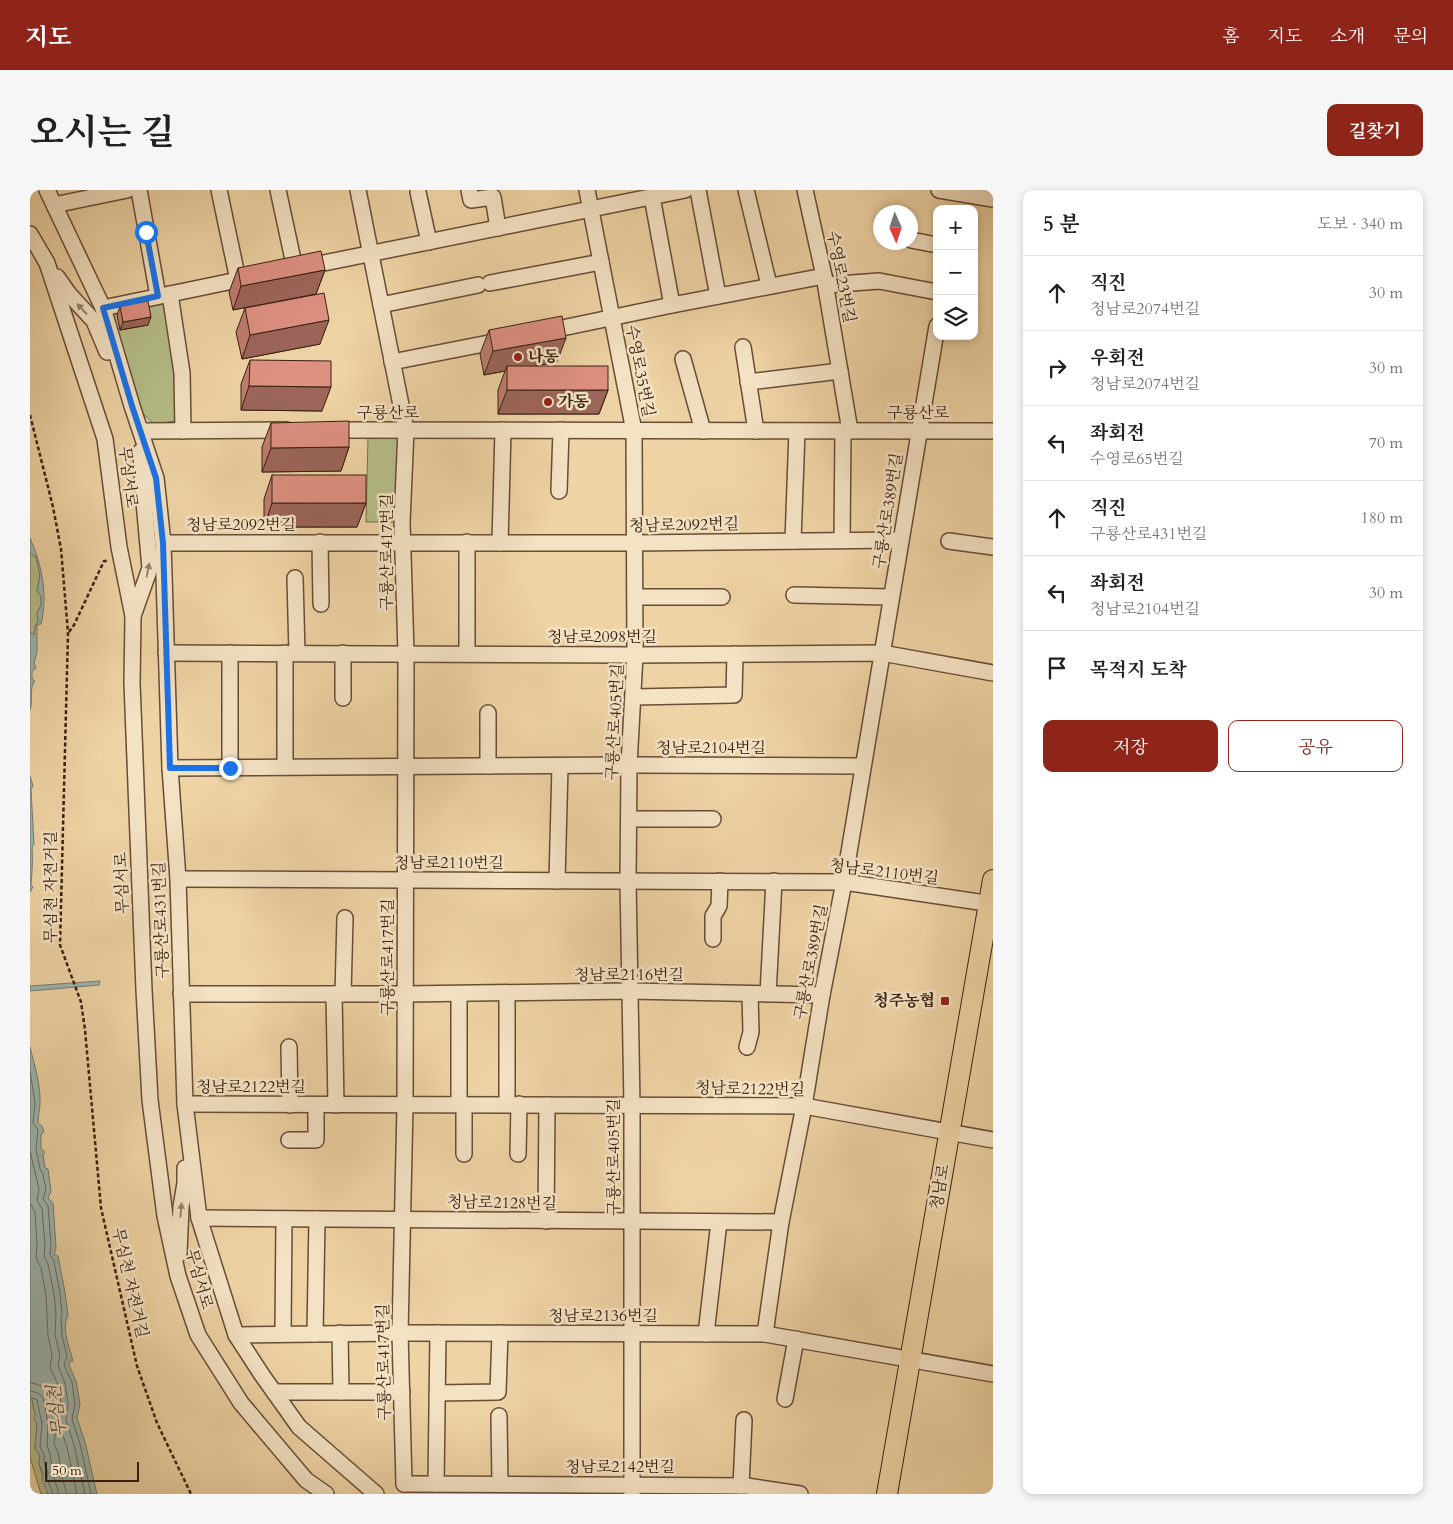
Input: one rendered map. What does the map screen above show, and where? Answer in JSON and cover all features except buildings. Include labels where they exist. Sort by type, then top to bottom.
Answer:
[{"type":"main road","name":"청남로","points":[[887,1494],[991,904],[993,880]]},
{"type":"street","points":[[47,190],[103,308],[141,431],[143,491],[150,568],[132,616]]},
{"type":"street","points":[[54,205],[127,190]]},
{"type":"street","points":[[139,190],[146,232],[164,295],[182,372],[183,431]]},
{"type":"street","points":[[219,190],[238,280]]},
{"type":"street","points":[[278,190],[295,269]]},
{"type":"street","name":"구룡산로417번길","points":[[358,190],[406,430],[402,522],[406,653],[406,767],[404,1219],[400,1332],[402,1392],[401,1489]]},
{"type":"street","points":[[469,190],[471,200],[493,197],[498,228]]},
{"type":"street","name":"수영로35번길","points":[[587,190],[634,431]]},
{"type":"street","points":[[103,308],[685,190]]},
{"type":"street","points":[[698,190],[718,296]]},
{"type":"street","points":[[746,190],[769,285]]},
{"type":"street","name":"수영로23번길","points":[[805,190],[825,281],[840,371],[847,431]]},
{"type":"street","points":[[938,190],[960,197],[993,199]]},
{"type":"street","points":[[418,192],[429,242]]},
{"type":"street","points":[[652,197],[672,305]]},
{"type":"street","name":"무심서로","points":[[30,234],[47,263],[105,439],[121,560],[132,616],[132,683],[150,1100],[165,1216],[178,1276],[198,1335],[241,1403],[306,1480],[326,1494]]},
{"type":"street","points":[[918,241],[933,244]]},
{"type":"street","points":[[381,305],[601,262]]},
{"type":"street","points":[[47,263],[68,294],[94,321],[141,431]]},
{"type":"street","points":[[612,319],[769,285],[825,281],[880,281],[933,291]]},
{"type":"street","name":"수영로35번길","points":[[392,362],[612,319]]},
{"type":"street","name":"구룡산로389번길","points":[[765,1334],[781,1222],[844,882],[934,340]]},
{"type":"street","points":[[743,347],[756,431]]},
{"type":"street","points":[[683,360],[703,431]]},
{"type":"street","points":[[748,382],[840,371]]},
{"type":"street","points":[[141,431],[300,430]]},
{"type":"street","name":"구룡산로","points":[[319,430],[993,431]]},
{"type":"street","points":[[500,543],[503,430]]},
{"type":"street","points":[[559,491],[560,430]]},
{"type":"street","name":"구룡산로431번길","points":[[141,431],[156,478],[163,543],[170,768],[178,879],[186,1104],[199,1218],[236,1335],[299,1427],[376,1494]]},
{"type":"street","name":"구룡산로405번길","points":[[632,1489],[632,1105],[628,881],[630,765],[635,655],[634,431]]},
{"type":"street","points":[[793,541],[797,431]]},
{"type":"street","points":[[842,540],[847,431]]},
{"type":"street","name":"청남로2092번길","points":[[163,543],[635,543],[900,540]]},
{"type":"street","points":[[949,541],[993,548]]},
{"type":"street","points":[[320,542],[322,604]]},
{"type":"street","points":[[467,542],[468,654]]},
{"type":"street","points":[[285,768],[285,714],[291,653],[295,578]]},
{"type":"street","points":[[794,595],[891,597]]},
{"type":"street","points":[[635,597],[722,597]]},
{"type":"street","name":"청남로2098번길","points":[[166,653],[635,655],[882,653],[993,673]]},
{"type":"street","points":[[230,653],[230,768]]},
{"type":"street","points":[[343,653],[343,698]]},
{"type":"street","points":[[634,697],[734,695],[736,654]]},
{"type":"street","points":[[488,713],[488,766]]},
{"type":"street","name":"청남로2104번길","points":[[170,768],[630,765],[862,766]]},
{"type":"street","points":[[558,881],[560,766]]},
{"type":"street","points":[[629,819],[713,819]]},
{"type":"street","name":"청남로2110번길","points":[[178,879],[844,882],[991,904]]},
{"type":"street","points":[[713,939],[713,916],[719,906],[720,881]]},
{"type":"street","points":[[768,994],[774,881]]},
{"type":"street","points":[[336,1105],[335,1052],[345,918]]},
{"type":"street","name":"청남로2116번길","points":[[181,994],[630,992],[822,995]]},
{"type":"street","points":[[507,993],[513,1104],[518,1154]]},
{"type":"street","points":[[459,994],[459,1048],[464,1154]]},
{"type":"street","points":[[747,1047],[751,1032],[750,994]]},
{"type":"street","points":[[288,1047],[290,1105]]},
{"type":"street","name":"청남로2122번길","points":[[186,1104],[804,1106],[993,1140]]},
{"type":"street","points":[[546,1220],[547,1104]]},
{"type":"street","name":"청남로2122번길","points":[[289,1140],[316,1140],[316,1105]]},
{"type":"street","points":[[178,1276],[181,1207],[185,1184],[184,1135],[188,1125]]},
{"type":"street","name":"청남로2128번길","points":[[199,1218],[781,1222]]},
{"type":"street","points":[[283,1334],[284,1219]]},
{"type":"street","points":[[315,1334],[317,1219]]},
{"type":"street","points":[[706,1334],[719,1222]]},
{"type":"street","name":"청남로2136번길","points":[[236,1335],[400,1332],[765,1334],[993,1374]]},
{"type":"street","points":[[340,1333],[341,1392]]},
{"type":"street","points":[[436,1484],[438,1333]]},
{"type":"street","points":[[437,1393],[498,1392],[500,1333]]},
{"type":"street","points":[[785,1399],[796,1339]]},
{"type":"street","points":[[274,1392],[402,1392]]},
{"type":"street","points":[[499,1416],[500,1484]]},
{"type":"street","points":[[740,1486],[744,1420]]},
{"type":"street","name":"청남로2142번길","points":[[401,1489],[436,1484],[500,1484],[632,1489],[740,1486],[800,1494]]},
{"type":"path","name":"무심천 자전거길","points":[[30,415],[53,507],[61,549],[68,633],[60,945],[81,1002],[101,1208],[137,1366],[157,1423],[191,1494]]},
{"type":"path","points":[[68,633],[74,625],[104,561],[121,560]]},
{"type":"green space","points":[[166,301],[177,370],[176,421],[154,424],[140,411],[110,311]]},
{"type":"green space","points":[[368,438],[406,438],[402,522],[366,522]]},
{"type":"green space","points":[[30,553],[36,557],[40,574],[37,591],[41,596],[41,605],[37,613],[38,621],[34,635],[30,632]]},
{"type":"green space","points":[[30,1399],[32,1400],[37,1424],[35,1448],[40,1456],[39,1464],[48,1494],[41,1494],[30,1457]]},
{"type":"water","points":[[30,538],[41,569],[44,602],[41,624],[37,625],[37,652],[34,663],[36,668],[32,671],[32,678],[35,682],[32,686],[30,710],[30,632],[34,635],[38,621],[37,613],[41,605],[41,596],[37,591],[40,575],[36,557],[30,553]]},
{"type":"water","points":[[30,776],[33,786],[31,789],[34,845],[32,847],[31,885],[33,887],[30,892]]},
{"type":"water","points":[[100,981],[99,985],[30,991],[30,986]]},
{"type":"water","name":"무심천","points":[[30,1047],[40,1096],[38,1123],[42,1126],[44,1132],[41,1135],[41,1149],[45,1152],[43,1155],[45,1168],[48,1169],[51,1191],[48,1198],[53,1203],[56,1247],[54,1255],[58,1256],[68,1316],[65,1326],[73,1361],[70,1361],[69,1365],[76,1381],[80,1404],[77,1418],[85,1442],[97,1494],[48,1494],[42,1479],[43,1473],[39,1464],[40,1456],[35,1448],[37,1424],[34,1419],[35,1414],[32,1400],[30,1399]]},
{"type":"place","name":"나동","points":[[518,357]]},
{"type":"place","name":"가동","points":[[548,402]]},
{"type":"place","name":"청주농협","points":[[945,1001]]},
{"type":"route","points":[[146,232],[158,296],[103,308],[156,478],[163,543],[170,768],[230,768]]}]
